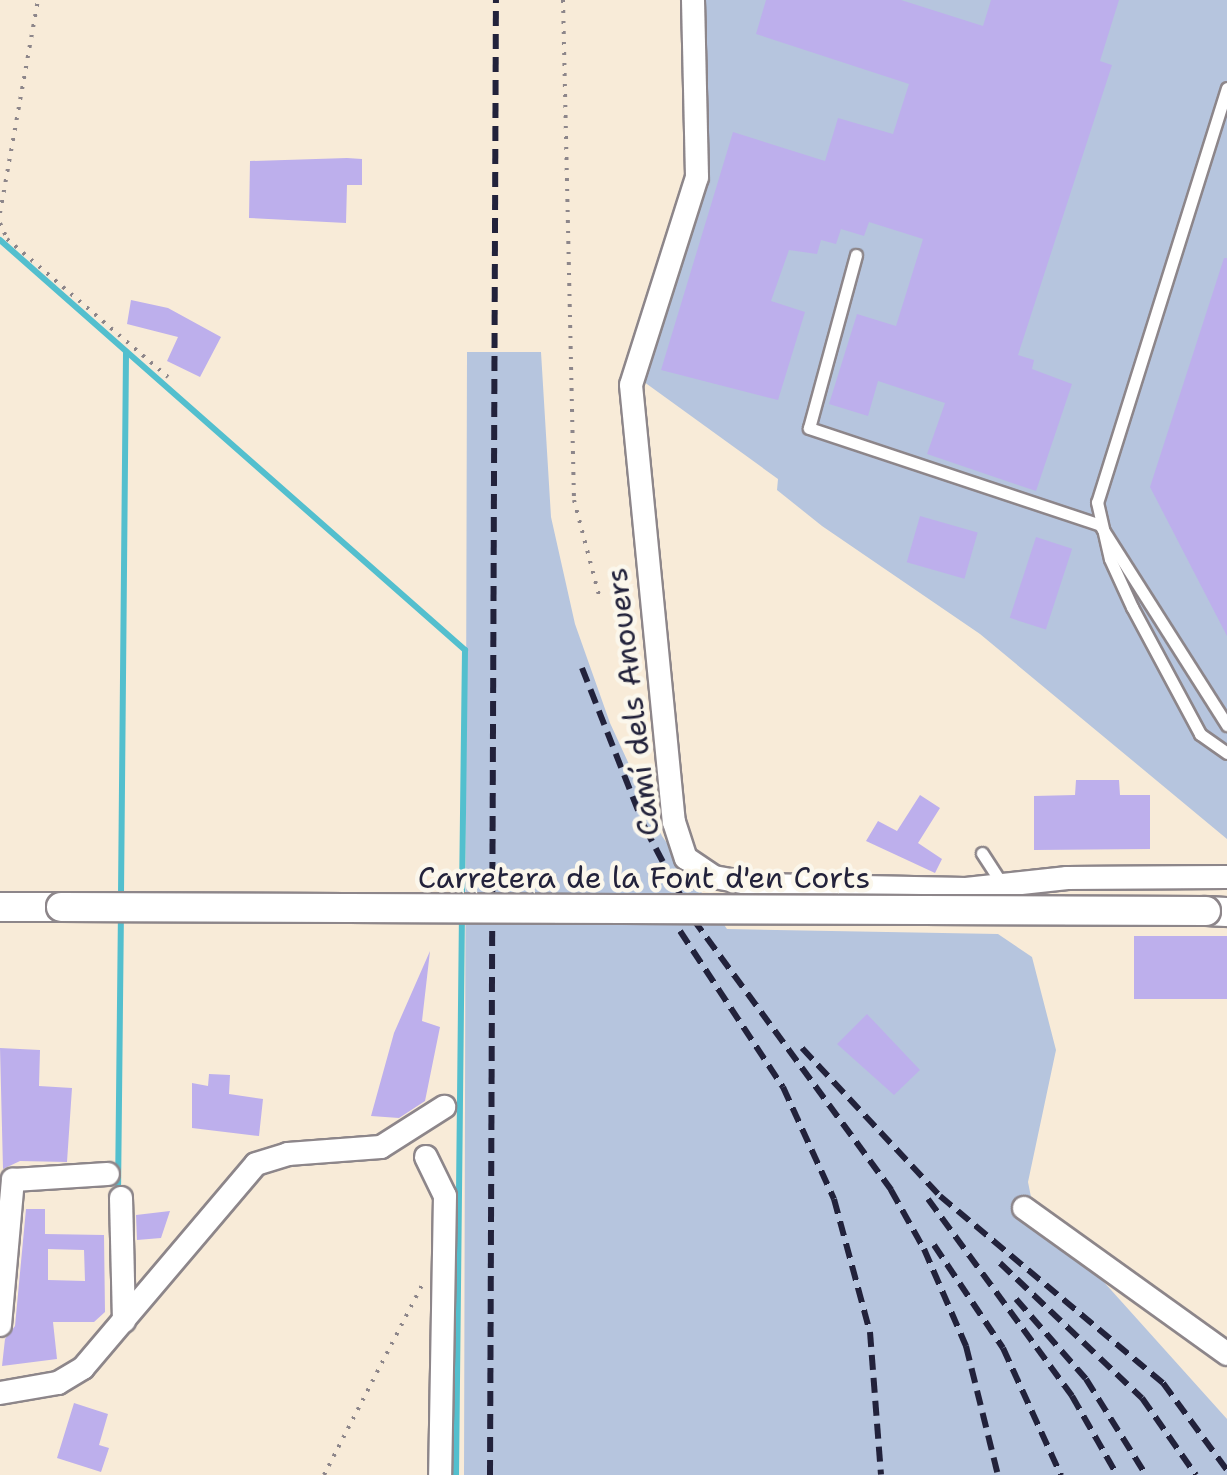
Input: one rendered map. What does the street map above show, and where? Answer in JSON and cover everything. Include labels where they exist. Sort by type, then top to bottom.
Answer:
[{"type":"street","name":"Camí dels Anouers","points":[[693,0],[698,177],[631,385],[679,842],[700,870],[731,883],[1004,888],[1066,878],[1227,878]]},
{"type":"street","name":"Carretera de la Font d'en Corts","points":[[0,907],[1216,911]]},
{"type":"street","points":[[0,1393],[72,1376],[124,1322],[256,1164],[288,1154],[381,1147],[444,1107]]},
{"type":"street","points":[[426,1158],[445,1196],[440,1250],[440,1475]]},
{"type":"street","points":[[0,1324],[13,1180],[108,1174]]},
{"type":"street","points":[[122,1198],[124,1322]]},
{"type":"street","points":[[1024,1208],[1227,1354]]},
{"type":"lane","points":[[1227,88],[1100,481],[1100,525],[1132,606],[1192,720],[1227,752]]},
{"type":"lane","points":[[856,255],[809,428],[1100,525],[1227,725]]},
{"type":"lane","points":[[982,853],[1004,888]]},
{"type":"path","points":[[0,213],[38,0]]},
{"type":"path","points":[[563,0],[574,500],[599,596]]},
{"type":"path","points":[[0,223],[8,239],[168,377]]},
{"type":"path","points":[[324,1475],[440,1250]]},
{"type":"shaded area","points":[[702,0],[1227,0],[1227,839],[980,634],[822,526],[777,490],[778,479],[640,379],[710,173]]},
{"type":"shaded area","points":[[467,352],[541,352],[551,517],[575,624],[610,723],[662,836],[727,929],[998,934],[1032,957],[1056,1050],[1028,1182],[1032,1202],[1227,1419],[1227,1475],[464,1475]]},
{"type":"building","points":[[766,0],[901,0],[983,26],[991,0],[1119,0],[1100,61],[1112,65],[1018,355],[1034,360],[1032,369],[1072,384],[1036,491],[927,454],[945,403],[878,381],[868,416],[829,404],[857,314],[896,326],[923,239],[869,222],[864,236],[841,229],[836,244],[821,240],[817,254],[789,250],[771,301],[805,312],[778,400],[661,370],[733,132],[825,161],[838,118],[893,134],[909,84],[756,34]]},
{"type":"building","points":[[362,159],[362,185],[347,185],[346,223],[249,218],[250,161]]},
{"type":"building","points":[[1227,258],[1227,636],[1150,487]]},
{"type":"building","points":[[131,300],[168,308],[221,337],[200,377],[167,361],[178,337],[127,324]]},
{"type":"building","points":[[920,516],[978,533],[964,579],[907,562]]},
{"type":"building","points":[[1036,537],[1072,549],[1046,630],[1010,618]]},
{"type":"building","points":[[1076,780],[1119,780],[1120,795],[1150,795],[1150,849],[1034,850],[1034,796],[1075,795]]},
{"type":"building","points":[[920,795],[940,808],[918,843],[942,859],[935,873],[866,841],[878,821],[897,831]]},
{"type":"building","points":[[1134,936],[1227,936],[1227,999],[1134,999]]},
{"type":"building","points":[[430,951],[422,1021],[440,1027],[425,1101],[399,1118],[371,1116],[394,1033]]},
{"type":"building","points":[[867,1014],[920,1070],[894,1095],[837,1044]]},
{"type":"building","points":[[0,1048],[40,1050],[39,1086],[72,1088],[67,1162],[20,1161],[3,1169]]},
{"type":"building","points":[[209,1074],[230,1075],[229,1094],[263,1099],[259,1136],[192,1128],[192,1083],[208,1086]]},
{"type":"building","points":[[26,1209],[45,1209],[45,1234],[104,1235],[105,1312],[94,1322],[53,1322],[57,1359],[2,1366],[5,1339],[15,1326]],"holes":[[[48,1249],[84,1250],[85,1281],[48,1280]]]},
{"type":"building","points":[[170,1211],[161,1238],[137,1240],[136,1215]]},
{"type":"building","points":[[74,1403],[108,1414],[99,1445],[109,1448],[101,1472],[57,1458]]},
{"type":"waterway","points":[[0,240],[465,650],[462,899]]},
{"type":"waterway","points":[[121,894],[126,352]]},
{"type":"waterway","points":[[456,1475],[462,916]]},
{"type":"waterway","points":[[118,1195],[121,922]]},
{"type":"railway","points":[[490,1475],[496,0]]},
{"type":"railway","points":[[582,668],[645,828],[693,919],[891,1190],[924,1249],[966,1346],[998,1475]]},
{"type":"railway","points":[[680,931],[783,1087],[834,1199],[870,1332],[881,1475]]},
{"type":"railway","points":[[802,1048],[940,1196],[1163,1383],[1227,1470]]},
{"type":"railway","points":[[928,1199],[1072,1396],[1117,1475]]},
{"type":"railway","points":[[934,1245],[1003,1348],[1061,1475]]},
{"type":"railway","points":[[1000,1263],[1142,1398],[1196,1475]]},
{"type":"railway","points":[[1016,1299],[1086,1379],[1146,1475]]}]
